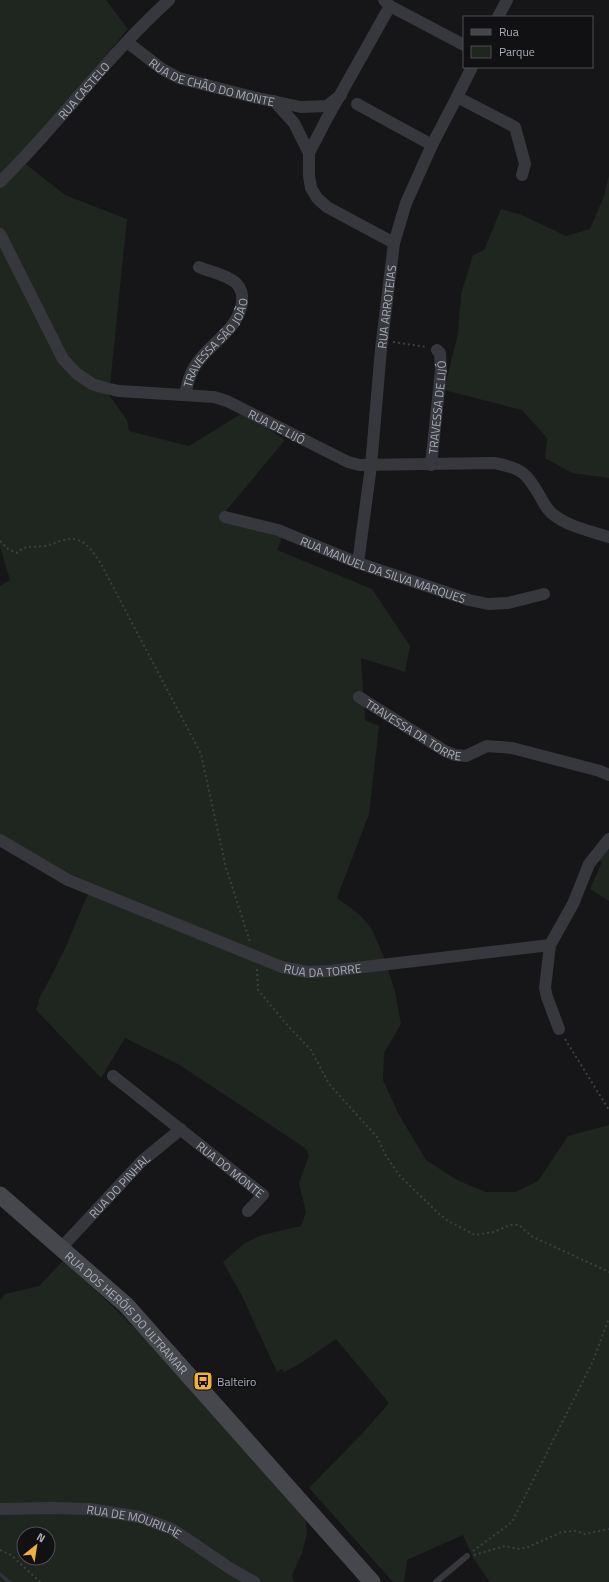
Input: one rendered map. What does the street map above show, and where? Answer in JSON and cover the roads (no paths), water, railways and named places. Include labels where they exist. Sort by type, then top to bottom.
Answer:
[{"type":"street","name":"RUA CASTELO","points":[[0,182],[22,160],[93,78],[168,0]]},
{"type":"street","points":[[498,16],[503,1]]},
{"type":"street","points":[[309,153],[341,95],[387,3],[463,44]]},
{"type":"street","name":"RUA DE CHÃO DO MONTE","points":[[127,42],[162,69],[179,78],[274,101],[294,124],[309,153],[309,176],[311,188],[317,198],[327,207],[394,243]]},
{"type":"street","name":"RUA ARROTEIAS","points":[[358,563],[371,466],[382,340],[394,243],[406,203],[432,145],[472,68]]},
{"type":"street","points":[[274,101],[301,107],[327,106],[341,95]]},
{"type":"street","points":[[457,98],[515,127],[524,164],[522,175]]},
{"type":"street","points":[[357,104],[432,145]]},
{"type":"street","name":"RUA DE LIJÓ","points":[[0,234],[63,358],[76,373],[92,384],[119,391],[214,397],[227,401],[348,462],[359,465],[494,463],[508,465],[519,469],[529,478],[545,506],[554,515],[566,522],[609,537]]},
{"type":"street","name":"TRAVESSA SÃO JOÃO","points":[[185,395],[190,376],[195,366],[228,332],[240,312],[242,300],[242,290],[235,282],[200,267]]},
{"type":"street","name":"TRAVESSA DE LIJÓ","points":[[432,465],[441,370],[440,353],[437,350]]},
{"type":"street","name":"RUA MANUEL DA SILVA MARQUES","points":[[225,516],[278,530],[358,563],[469,600],[488,604],[508,603],[544,594]]},
{"type":"street","name":"TRAVESSA DA TORRE","points":[[359,697],[445,751],[466,756],[486,746],[512,748],[600,771],[609,775]]},
{"type":"street","points":[[560,1029],[547,997],[545,988],[550,945],[573,904],[589,864],[609,839]]},
{"type":"street","name":"RUA DA TORRE","points":[[0,840],[68,880],[282,968],[306,972],[330,971],[550,945]]},
{"type":"street","points":[[113,1076],[181,1129]]},
{"type":"street","name":"RUA DO MONTE","points":[[181,1129],[262,1195],[248,1211]]},
{"type":"street","name":"RUA DO PINHAL","points":[[61,1248],[142,1161],[181,1129]]},
{"type":"street","name":"RUA DOS HERÓIS DO ULTRAMAR","points":[[0,1195],[126,1305],[372,1582]]},
{"type":"street","name":"RUA DE MOURILHE","points":[[0,1509],[90,1509],[140,1517],[172,1529],[231,1569],[254,1582]]},
{"type":"lane","points":[[436,1582],[467,1556]]},
{"type":"waterway","points":[[0,1574],[9,1582]]},
{"type":"place","name":"Balteiro","points":[[203,1381]]}]
